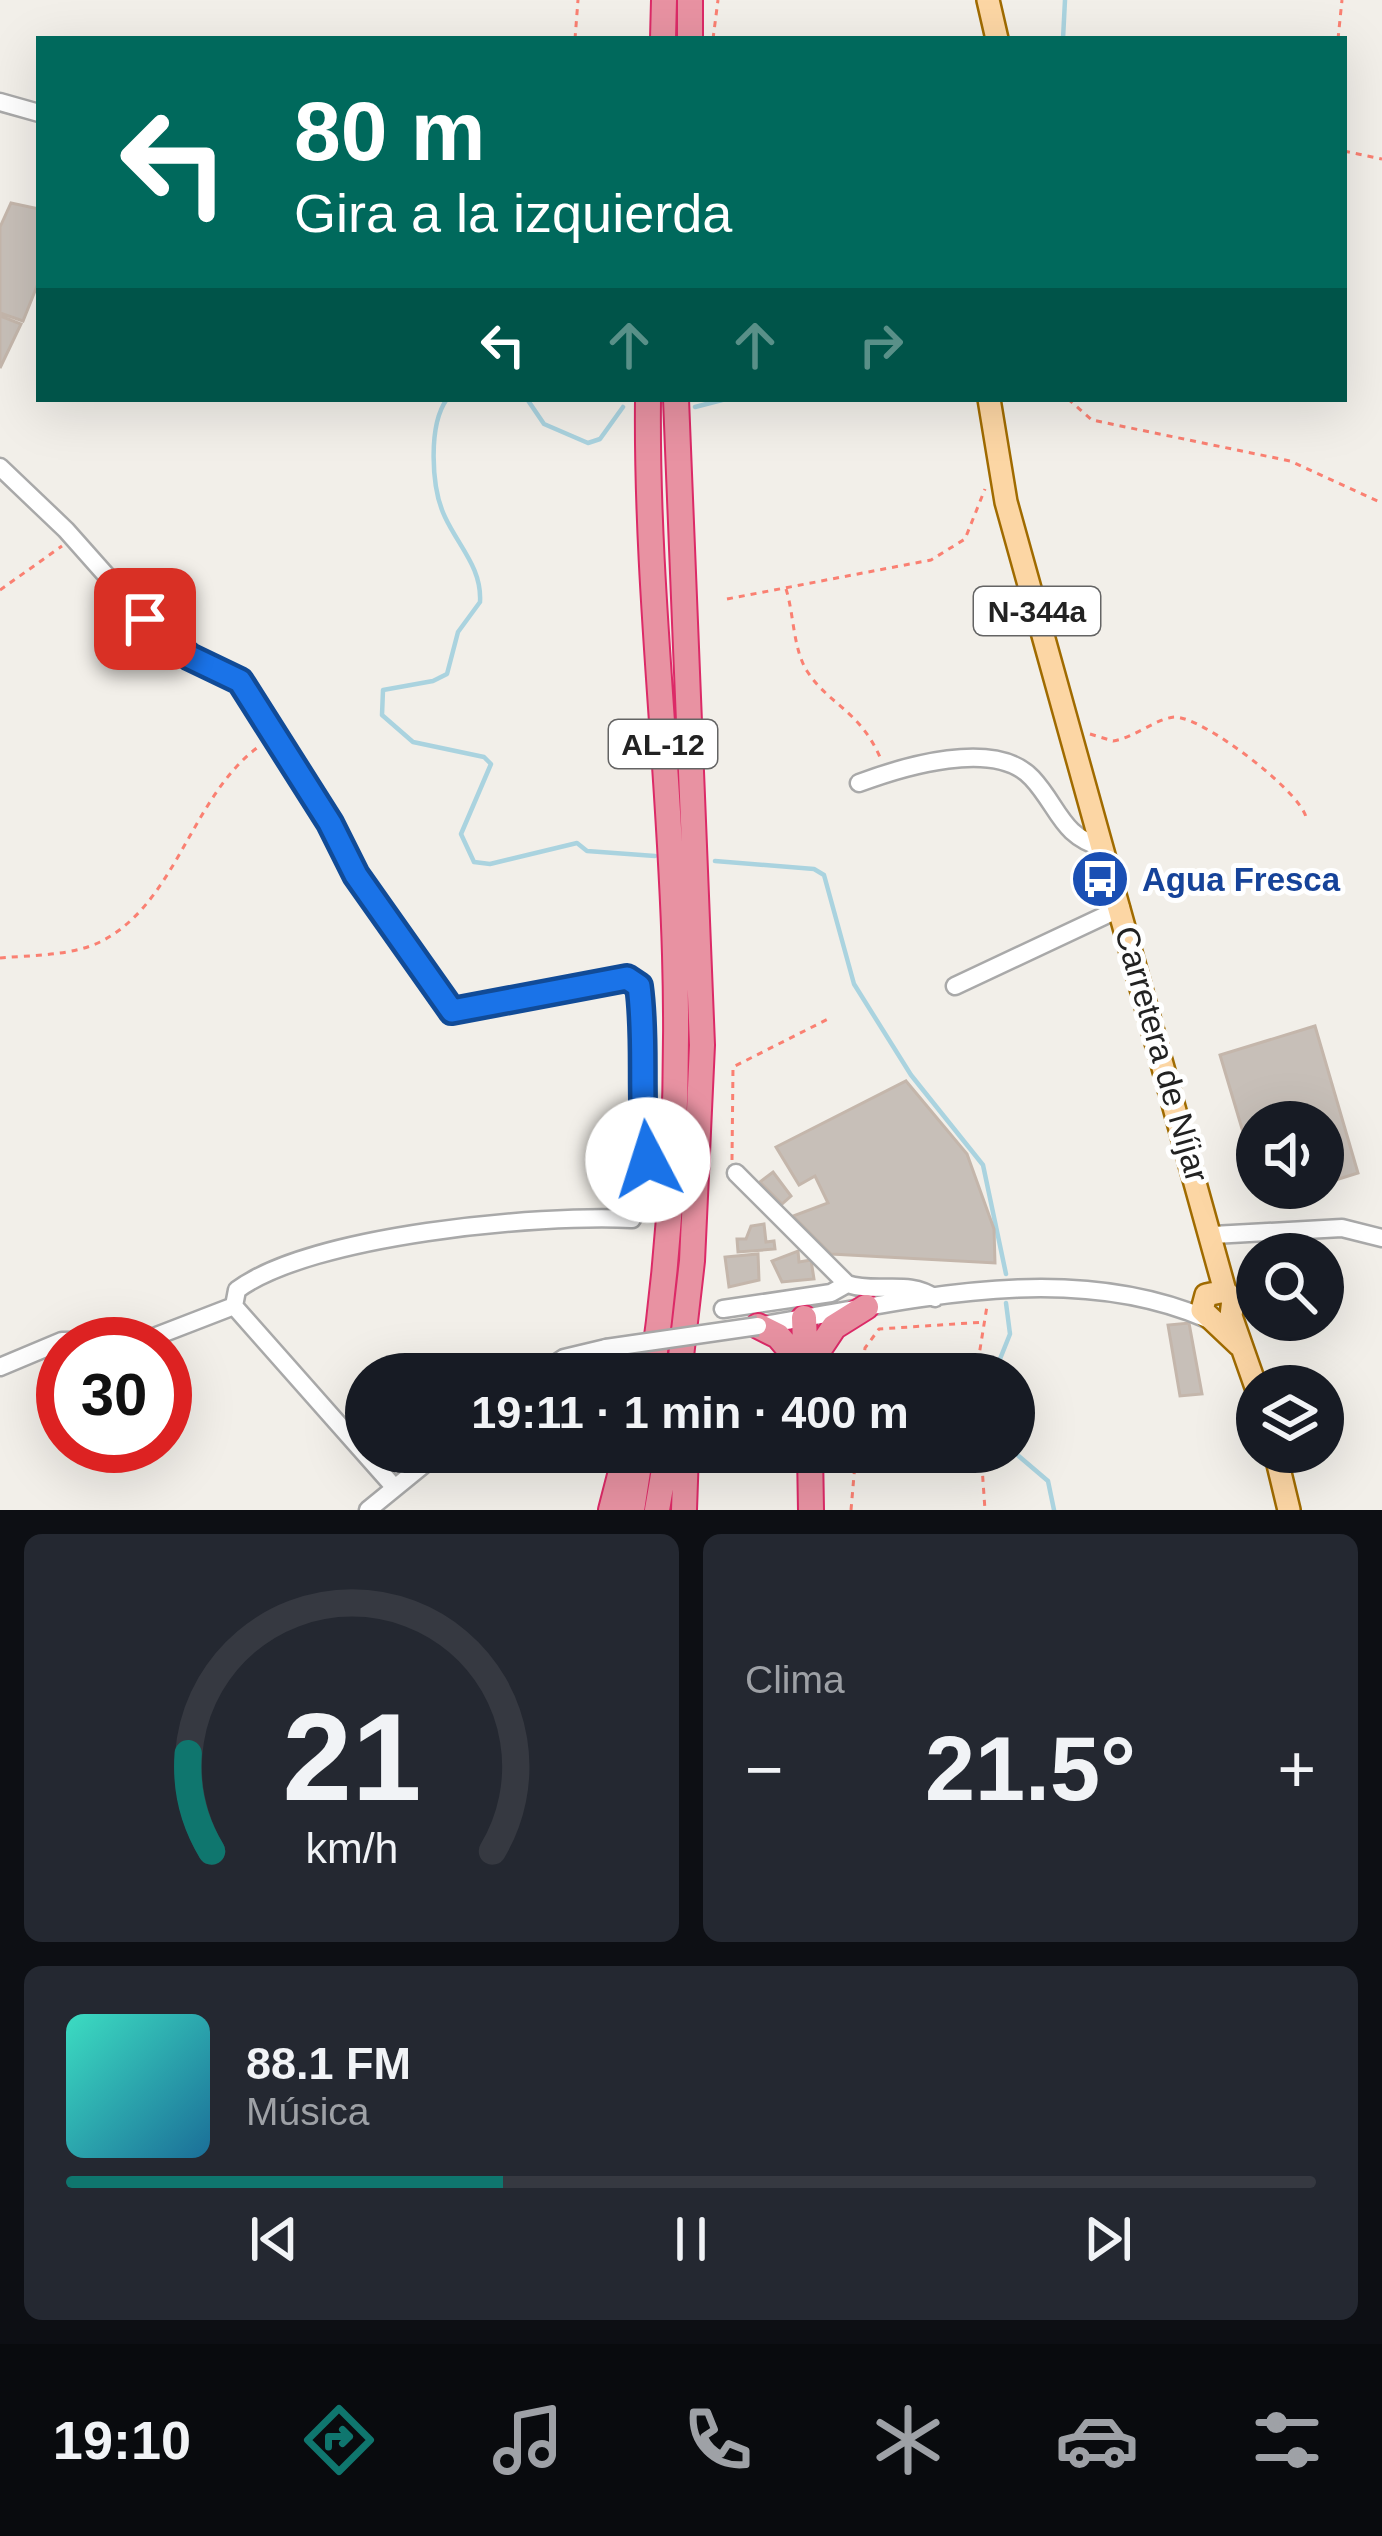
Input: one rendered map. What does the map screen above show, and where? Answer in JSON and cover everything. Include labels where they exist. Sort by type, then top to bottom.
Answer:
[{"type":"highway","points":[[663,36],[664,0]]},
{"type":"highway","points":[[690,36],[691,0]]},
{"type":"highway","name":"AL-12","points":[[648,402],[651,557],[675,957],[676,1089],[662,1303],[653,1353]]},
{"type":"highway","name":"AL-12","points":[[676,402],[679,562],[701,938],[692,1261],[681,1353]]},
{"type":"highway","points":[[691,1353],[692,1261]]},
{"type":"highway","points":[[817,1353],[834,1327],[866,1307]]},
{"type":"highway","points":[[804,1318],[805,1353]]},
{"type":"highway","points":[[758,1326],[778,1336],[792,1353]]},
{"type":"highway","points":[[610,1510],[620,1473]]},
{"type":"highway","points":[[632,1510],[638,1473]]},
{"type":"highway","points":[[657,1510],[663,1473]]},
{"type":"highway","points":[[684,1510],[685,1473]]},
{"type":"highway","points":[[811,1473],[812,1510]]},
{"type":"main road","points":[[988,0],[996,36]]},
{"type":"main road","name":"Carretera de Níjar","points":[[989,402],[996,459],[1213,1235],[1225,1291],[1210,1292],[1214,1314]]},
{"type":"main road","points":[[1214,1314],[1249,1365]]},
{"type":"main road","points":[[1280,1473],[1289,1510]]},
{"type":"street","points":[[0,102],[36,112]]},
{"type":"street","points":[[0,467],[160,632],[190,657],[240,681],[330,823],[356,875],[452,1011],[627,978],[639,986],[645,1033],[642,1127],[648,1160],[642,1202],[632,1219],[529,1222],[339,1250],[259,1274],[238,1290],[234,1306]]},
{"type":"street","points":[[859,783],[934,760],[1013,763],[1033,778],[1065,829],[1081,842],[1104,848]]},
{"type":"street","points":[[955,986],[1120,908]]},
{"type":"street","points":[[736,1173],[847,1284],[866,1290],[918,1288],[936,1298]]},
{"type":"street","points":[[1213,1235],[1342,1228],[1382,1238]]},
{"type":"street","points":[[723,1310],[831,1292],[847,1284]]},
{"type":"street","points":[[584,1353],[866,1307],[1066,1287],[1126,1292],[1214,1314]]},
{"type":"street","points":[[0,1367],[62,1341],[103,1336],[146,1340],[234,1306]]},
{"type":"street","points":[[234,1306],[395,1488]]},
{"type":"street","points":[[368,1510],[413,1473]]},
{"type":"path","points":[[574,36],[578,0]]},
{"type":"path","points":[[713,36],[718,0]]},
{"type":"path","points":[[1338,36],[1342,0]]},
{"type":"path","points":[[1347,152],[1382,159]]},
{"type":"path","points":[[1071,402],[1092,420],[1290,460],[1382,503]]},
{"type":"path","points":[[727,599],[948,552],[964,538],[996,459]]},
{"type":"path","points":[[0,590],[73,538]]},
{"type":"path","points":[[785,587],[801,660],[810,676],[864,726],[887,772]]},
{"type":"path","points":[[1071,731],[1113,741],[1166,720],[1186,719],[1285,782],[1306,817]]},
{"type":"path","points":[[0,958],[81,948],[124,928],[146,905],[214,795],[246,756],[273,737]]},
{"type":"path","points":[[736,1173],[730,1155],[733,1067],[828,1019]]},
{"type":"path","points":[[980,1353],[989,1292]]},
{"type":"path","points":[[864,1353],[879,1329],[985,1322]]},
{"type":"path","points":[[850,1510],[854,1473]]},
{"type":"path","points":[[982,1473],[985,1510]]},
{"type":"building","points":[[11,203],[36,208],[36,288],[23,321],[0,313],[0,227]]},
{"type":"building","points":[[0,316],[21,324],[0,368]]},
{"type":"building","points":[[1315,1026],[1337,1101],[1236,1101],[1236,1109],[1220,1055]]},
{"type":"building","points":[[906,1081],[967,1154],[994,1229],[995,1263],[831,1254],[793,1216],[828,1203],[815,1176],[799,1185],[776,1147]]},
{"type":"building","points":[[1344,1125],[1358,1173],[1344,1177]]},
{"type":"building","points":[[773,1172],[791,1196],[782,1204],[760,1182]]},
{"type":"building","points":[[764,1224],[766,1242],[774,1241],[775,1249],[738,1252],[737,1239],[746,1239],[751,1226]]},
{"type":"building","points":[[798,1251],[799,1262],[811,1260],[814,1279],[782,1282],[772,1261]]},
{"type":"building","points":[[758,1254],[759,1280],[729,1287],[725,1257]]},
{"type":"building","points":[[1189,1323],[1202,1394],[1180,1396],[1168,1325]]},
{"type":"waterway","points":[[1063,36],[1065,0]]},
{"type":"waterway","points":[[445,402],[434,440],[437,490],[445,517],[473,568],[480,602],[458,632],[447,674],[383,690],[382,715],[413,742],[484,757],[491,764],[461,834],[474,862],[490,864],[577,843],[587,851],[655,856]]},
{"type":"waterway","points":[[529,402],[544,424],[588,443],[600,439],[623,407]]},
{"type":"waterway","points":[[695,407],[714,402]]},
{"type":"waterway","points":[[715,861],[814,869],[824,875],[854,984],[911,1075],[983,1165],[1006,1274]]},
{"type":"waterway","points":[[1002,1353],[1010,1334],[1006,1303]]},
{"type":"waterway","points":[[1035,1470],[1048,1481],[1054,1510]]},
{"type":"place","name":"Agua Fresca","points":[[1100,879]]},
{"type":"route","points":[[145,619],[190,657],[240,681],[330,823],[356,875],[452,1011],[468,1012],[627,978],[639,986],[645,1033],[642,1127],[648,1160]]}]
